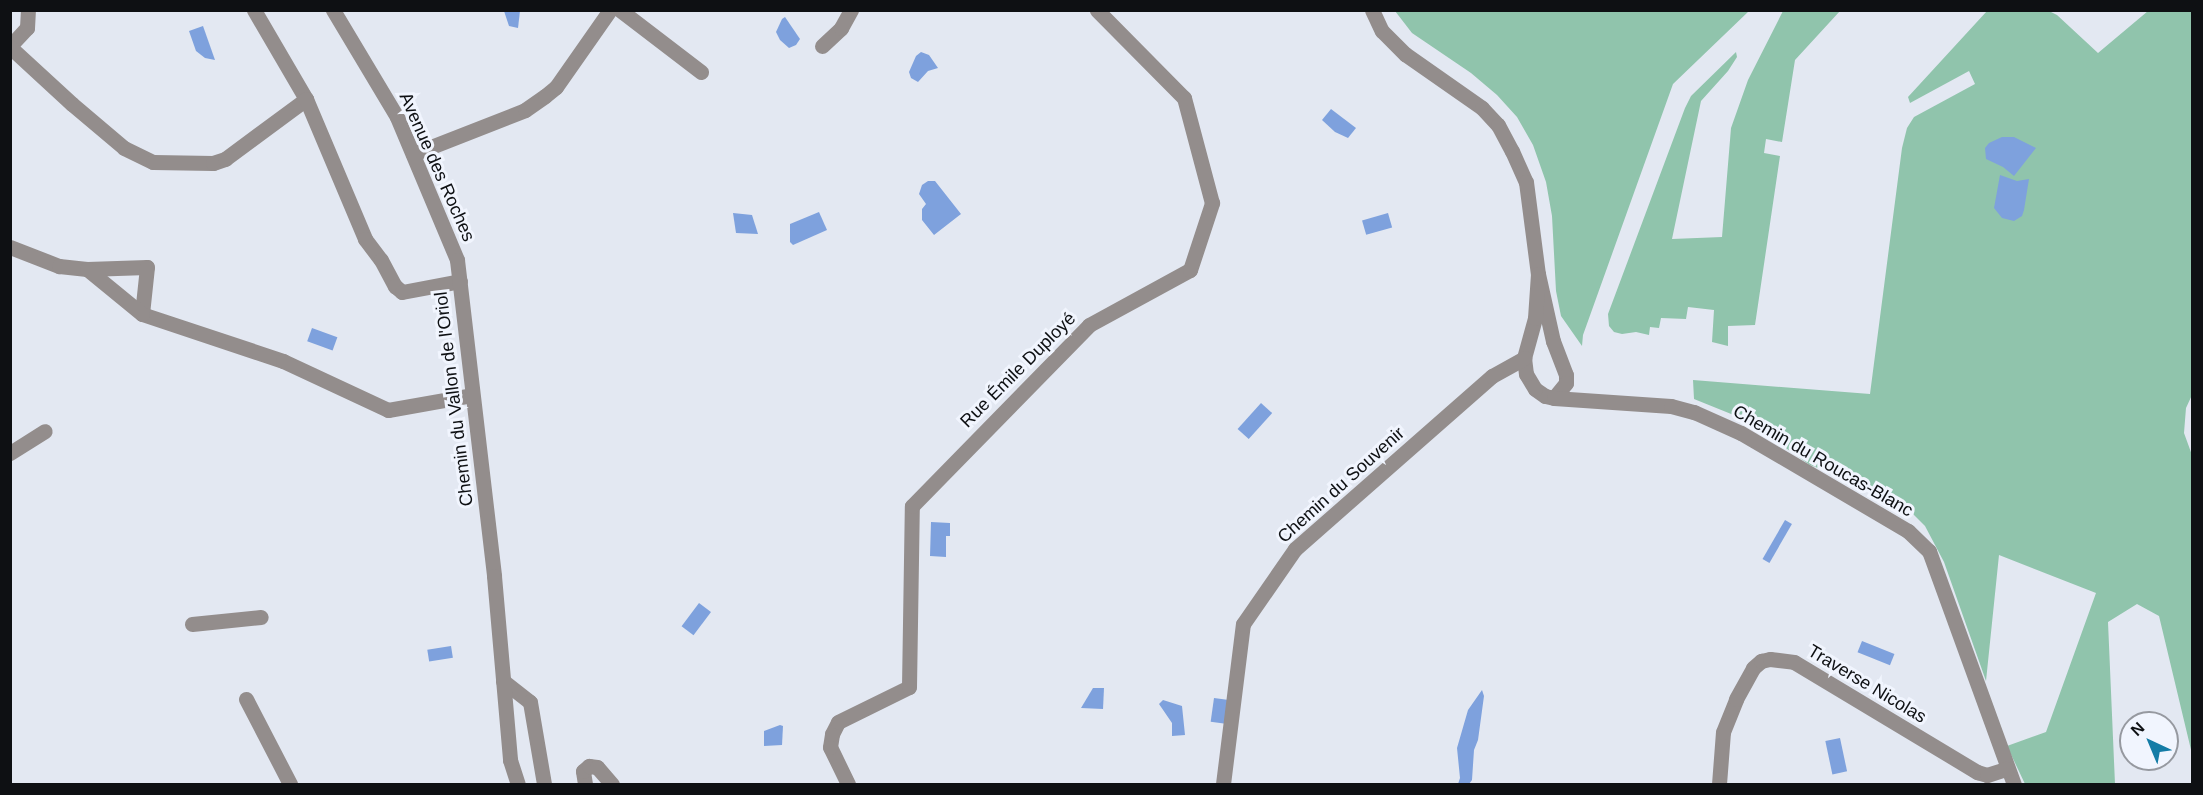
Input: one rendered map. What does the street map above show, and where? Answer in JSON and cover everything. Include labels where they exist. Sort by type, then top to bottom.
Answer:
[{"type":"street","points":[[28,10],[27,28],[10,46],[123,148],[153,162],[213,163],[225,159],[306,99],[254,10]]},
{"type":"street","name":"Avenue des Roches","points":[[333,10],[396,117],[454,251],[460,281]]},
{"type":"street","points":[[413,154],[525,110],[545,96],[556,87],[610,10]]},
{"type":"street","points":[[620,10],[701,72]]},
{"type":"street","points":[[822,46],[841,28],[851,10]]},
{"type":"street","name":"Rue Émile Duployé","points":[[848,784],[831,747],[832,734],[838,722],[909,687],[912,506],[1089,325],[1190,270],[1212,202],[1184,98],[1097,10]]},
{"type":"street","points":[[1372,10],[1382,31],[1404,54],[1482,108],[1498,125],[1526,182],[1538,274],[1553,341],[1566,375],[1566,383],[1554,398],[1545,396],[1535,389],[1526,374],[1524,358],[1534,318],[1538,274]]},
{"type":"street","name":"Chemin du Vallon de l'Oriol","points":[[306,99],[366,238],[395,286],[402,292],[460,281],[494,576],[510,760],[518,784]]},
{"type":"street","points":[[14,248],[59,266],[87,269],[147,267],[142,314]]},
{"type":"street","points":[[87,269],[142,314],[283,361],[388,410],[472,395]]},
{"type":"street","name":"Chemin du Souvenir","points":[[1223,784],[1243,624],[1295,549],[1492,376],[1524,358]]},
{"type":"street","name":"Chemin du Roucas-Blanc","points":[[1554,398],[1671,406],[1694,412],[1741,433],[1908,531],[1929,551],[2006,769],[2014,784]]},
{"type":"street","points":[[10,453],[45,431]]},
{"type":"street","points":[[192,624],[261,617]]},
{"type":"street","name":"Traverse Nicolas","points":[[1719,784],[1723,732],[1753,668],[1761,661],[1770,659],[1794,662],[1977,772],[1987,775],[2006,769]]},
{"type":"street","points":[[503,681],[530,702],[544,784]]},
{"type":"street","points":[[246,699],[290,784]]},
{"type":"street","points":[[585,784],[583,771],[589,766],[597,767],[612,784]]},
{"type":"green space","points":[[1395,11],[1749,11],[1673,84],[1583,335],[1582,346],[1561,316],[1556,291],[1552,216],[1546,182],[1533,145],[1517,117],[1497,95],[1471,73],[1412,33]]},
{"type":"green space","points":[[1783,11],[1840,11],[1795,60],[1782,142],[1766,139],[1764,153],[1780,156],[1755,325],[1728,326],[1728,346],[1712,342],[1714,310],[1688,307],[1686,319],[1661,318],[1659,328],[1650,327],[1649,335],[1636,332],[1622,334],[1614,332],[1609,326],[1608,314],[1685,108],[1691,96],[1736,52],[1737,57],[1728,71],[1701,101],[1672,239],[1722,237],[1731,128],[1748,80]]},
{"type":"green space","points":[[1987,11],[2049,11],[2057,15],[2098,53],[2148,11],[2192,11],[2192,395],[2186,408],[2184,433],[2192,455],[2192,754],[2159,616],[2137,604],[2108,622],[2115,784],[2025,784],[2007,746],[2046,732],[2096,593],[1999,555],[1986,681],[1944,562],[1925,526],[1896,497],[1810,465],[1746,420],[1694,399],[1693,380],[1870,394],[1902,148],[1907,128],[1914,117],[1975,84],[1969,71],[1910,103],[1908,97]]},
{"type":"water","points":[[504,11],[520,11],[518,28],[509,26]]},
{"type":"water","points":[[785,17],[800,39],[796,45],[789,48],[780,40],[776,32]]},
{"type":"water","points":[[203,26],[215,60],[205,58],[196,51],[189,31]]},
{"type":"water","points":[[921,52],[929,55],[938,68],[928,71],[918,82],[911,78],[909,72],[916,56]]},
{"type":"water","points":[[1331,109],[1356,128],[1348,138],[1335,132],[1322,120]]},
{"type":"water","points":[[2002,137],[2014,137],[2036,148],[2014,176],[2003,167],[1986,159],[1985,148],[1989,143]]},
{"type":"water","points":[[2000,175],[2017,181],[2029,179],[2022,216],[2014,221],[2002,218],[1994,208]]},
{"type":"water","points":[[928,181],[935,181],[961,214],[934,235],[922,220],[922,209],[926,204],[919,194],[922,185]]},
{"type":"water","points":[[819,212],[827,230],[793,245],[790,242],[790,224]]},
{"type":"water","points":[[733,213],[752,215],[758,234],[736,233]]},
{"type":"water","points":[[1388,213],[1392,227],[1366,235],[1362,220]]},
{"type":"water","points":[[312,328],[337,337],[333,350],[307,341]]},
{"type":"water","points":[[1261,403],[1272,413],[1249,439],[1238,429]]},
{"type":"water","points":[[1785,520],[1792,524],[1769,563],[1762,559]]},
{"type":"water","points":[[931,522],[950,523],[950,536],[946,536],[946,557],[930,556]]},
{"type":"water","points":[[699,603],[711,612],[694,635],[682,626]]},
{"type":"water","points":[[1862,641],[1894,654],[1890,665],[1858,652]]},
{"type":"water","points":[[451,646],[453,658],[429,662],[427,650]]},
{"type":"water","points":[[1093,688],[1104,688],[1103,709],[1081,708]]},
{"type":"water","points":[[1482,690],[1484,696],[1478,740],[1474,750],[1472,780],[1469,784],[1458,784],[1460,778],[1457,748],[1468,710]]},
{"type":"water","points":[[1214,698],[1229,700],[1226,724],[1211,722]]},
{"type":"water","points":[[1163,700],[1182,706],[1185,735],[1172,736],[1172,723],[1159,704]]},
{"type":"water","points":[[783,726],[782,745],[764,746],[764,731]]},
{"type":"water","points":[[1840,738],[1847,771],[1832,774],[1825,741]]}]
